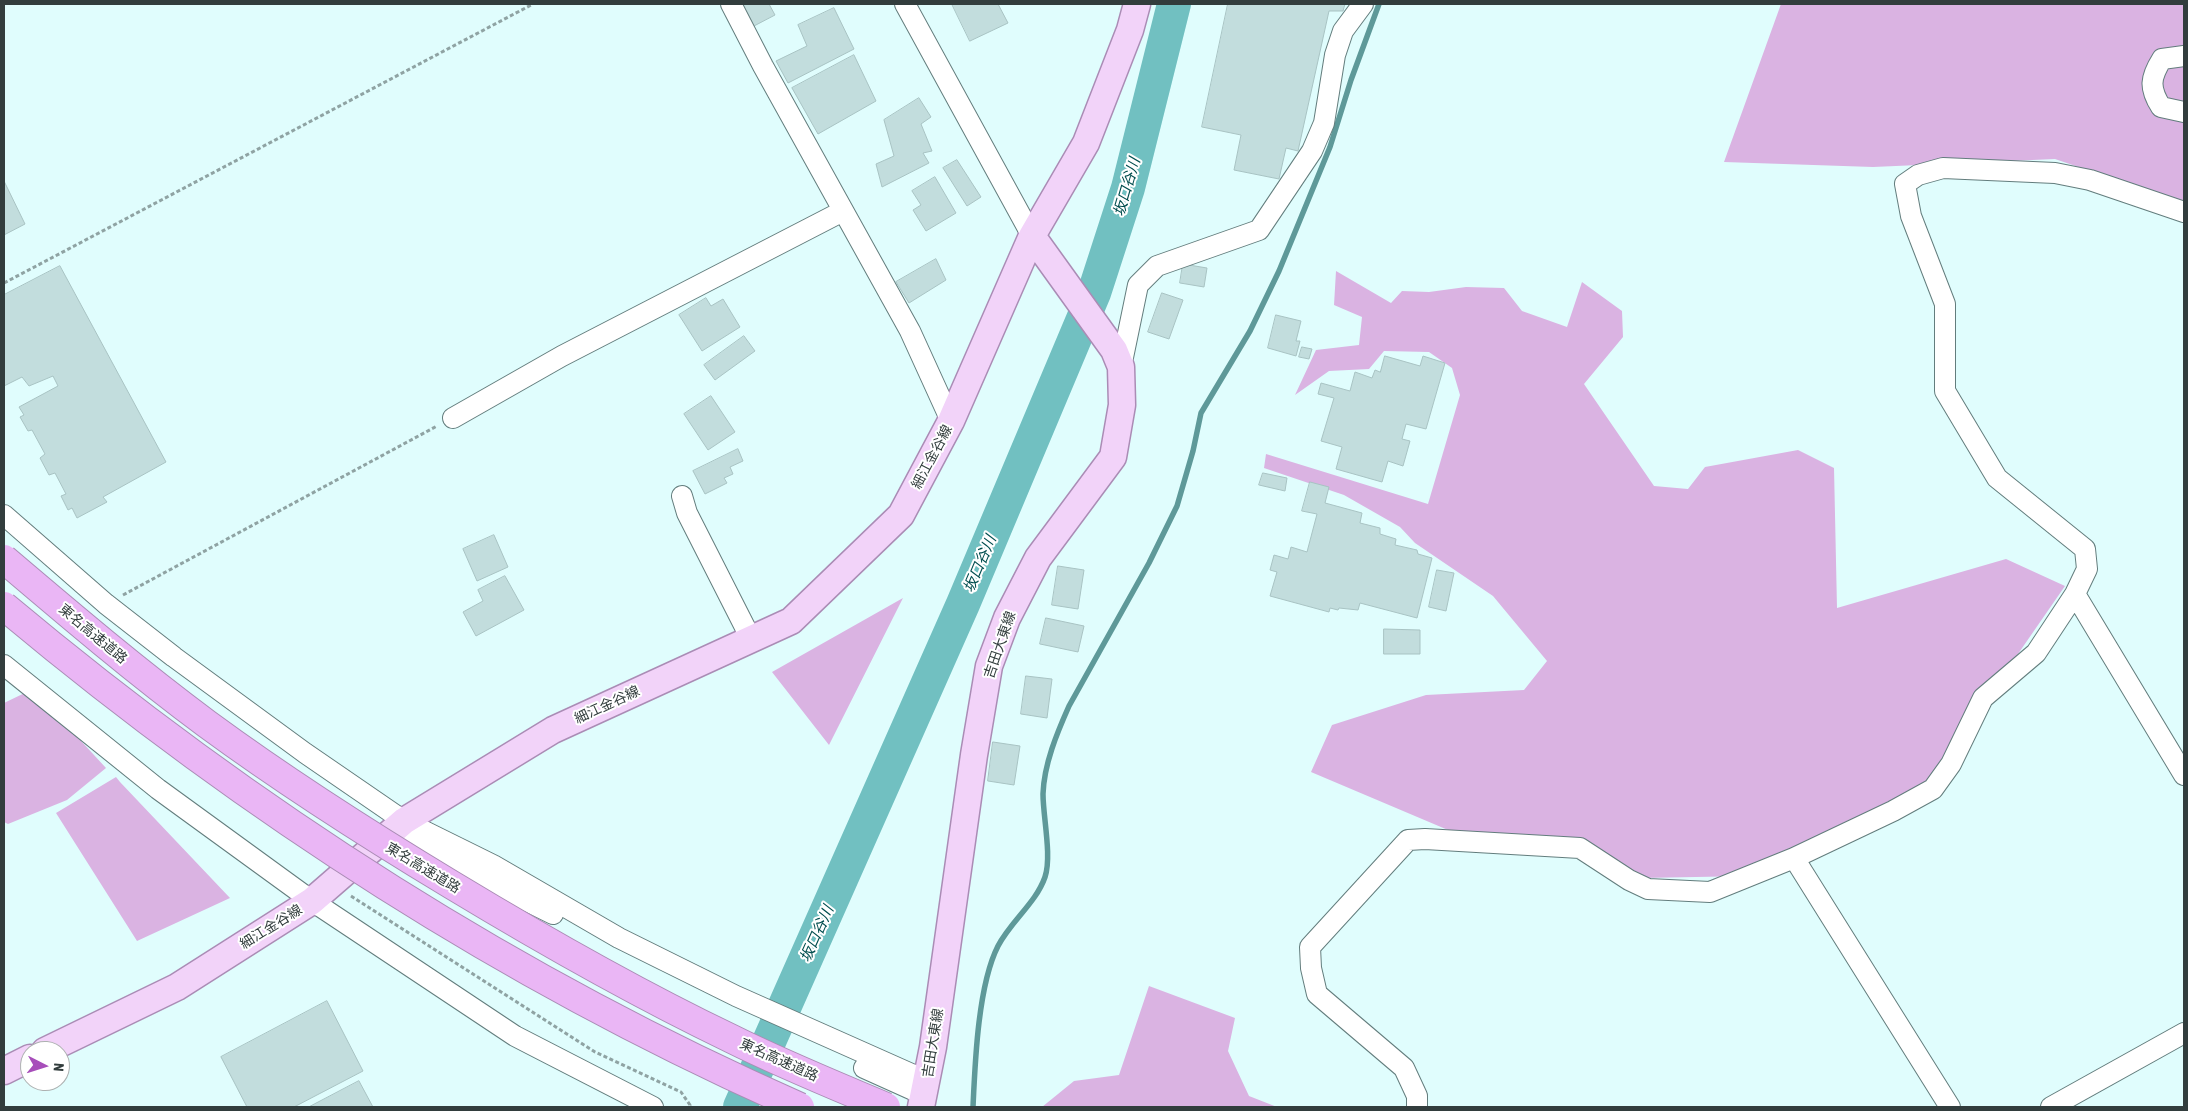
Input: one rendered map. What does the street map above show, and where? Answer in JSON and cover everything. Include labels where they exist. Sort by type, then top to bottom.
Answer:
[{"type":"highway","name":"東名高速道路","points":[[4,559],[113,652],[208,725],[387,846],[623,984],[733,1040],[886,1107]]},
{"type":"highway","points":[[4,606],[102,686],[204,762],[283,819],[377,881],[460,932],[556,986],[674,1048],[800,1107]]},
{"type":"main road","name":"細江金谷線","points":[[66,1041],[177,987],[312,901],[397,827],[553,730],[791,621],[901,515],[951,421],[1039,246],[1086,143],[1130,30],[1137,4]]},
{"type":"main road","points":[[1039,246],[1117,358]]},
{"type":"main road","name":"吉田大東線","points":[[924,1094],[989,666],[1007,618],[1038,558],[1113,457],[1122,405],[1117,358]]},
{"type":"main road","points":[[4,1071],[20,1063]]},
{"type":"street","points":[[731,4],[910,331],[951,421]]},
{"type":"street","points":[[904,4],[1039,246]]},
{"type":"street","points":[[1117,358],[1138,285],[1157,266],[1258,230],[1306,158],[1324,123],[1335,55],[1343,31],[1363,4]]},
{"type":"street","points":[[2184,56],[2162,59],[2153,73],[2153,94],[2162,107],[2184,112]]},
{"type":"street","points":[[1417,1107],[1417,1096],[1404,1068],[1317,994],[1311,968],[1310,947],[1408,840],[1425,839],[1580,848],[1629,880],[1648,889],[1710,892],[1794,858],[1893,812],[1933,788],[1951,764],[1983,698],[2036,653],[2075,594],[2087,569],[2085,549],[1997,478],[1945,391],[1945,304],[1911,216],[1905,184],[1918,175],[1943,168],[2055,173],[2090,180],[2184,212]]},
{"type":"street","points":[[453,418],[562,356],[843,211]]},
{"type":"street","points":[[682,496],[687,514],[751,639]]},
{"type":"street","points":[[4,515],[106,604],[305,753],[397,827],[492,865],[808,1043],[924,1094]]},
{"type":"street","points":[[2075,594],[2184,775]]},
{"type":"street","points":[[4,665],[158,790],[312,901],[515,1036],[653,1107]]},
{"type":"street","points":[[1794,858],[1950,1107]]},
{"type":"street","points":[[737,1003],[838,1042],[924,1094]]},
{"type":"street","points":[[2051,1107],[2184,1032]]},
{"type":"path","points":[[4,283],[533,4]]},
{"type":"path","points":[[106,604],[453,418]]},
{"type":"path","points":[[331,884],[595,1052],[681,1092],[690,1105],[689,1107]]},
{"type":"shaded area","points":[[1781,4],[2184,4],[2184,203],[2055,159],[1873,167],[1724,162]]},
{"type":"shaded area","points":[[1336,271],[1391,303],[1402,291],[1429,292],[1466,287],[1504,288],[1522,311],[1567,327],[1582,282],[1622,311],[1623,337],[1584,384],[1654,486],[1688,489],[1705,467],[1798,450],[1834,468],[1837,608],[2006,559],[2065,586],[1946,758],[1900,816],[1842,847],[1750,876],[1641,878],[1548,836],[1448,830],[1311,772],[1332,725],[1426,695],[1524,690],[1547,661],[1493,596],[1415,543],[1400,527],[1344,495],[1264,468],[1266,454],[1428,504],[1460,395],[1452,368],[1429,352],[1384,351],[1369,369],[1329,371],[1295,395],[1316,350],[1359,345],[1362,317],[1334,305]]},
{"type":"shaded area","points":[[903,598],[829,745],[772,672]]},
{"type":"shaded area","points":[[33,689],[106,768],[67,800],[8,824],[4,822],[4,703]]},
{"type":"shaded area","points":[[116,777],[230,898],[137,941],[56,813]]},
{"type":"shaded area","points":[[1149,986],[1235,1018],[1228,1051],[1249,1096],[1277,1107],[1042,1107],[1074,1081],[1119,1075]]},
{"type":"building","points":[[743,4],[769,4],[775,15],[754,26]]},
{"type":"building","points":[[952,4],[998,4],[1008,23],[970,41]]},
{"type":"building","points":[[1228,4],[1345,4],[1343,11],[1329,11],[1298,151],[1286,148],[1279,179],[1234,170],[1241,135],[1202,127]]},
{"type":"building","points":[[834,8],[854,49],[788,83],[776,61],[807,46],[798,25]]},
{"type":"building","points":[[854,55],[876,101],[818,134],[792,88]]},
{"type":"building","points":[[919,98],[931,117],[921,124],[932,151],[923,153],[929,163],[882,187],[876,164],[894,156],[884,120]]},
{"type":"building","points":[[957,160],[981,197],[967,206],[943,168]]},
{"type":"building","points":[[935,177],[956,213],[926,231],[913,210],[921,205],[912,191]]},
{"type":"building","points":[[4,181],[25,224],[4,235]]},
{"type":"building","points":[[936,259],[946,280],[909,303],[896,282]]},
{"type":"building","points":[[1183,264],[1207,268],[1204,287],[1180,283]]},
{"type":"building","points":[[60,266],[166,462],[103,497],[107,502],[77,518],[72,508],[68,510],[61,496],[66,494],[55,473],[49,475],[40,458],[45,454],[32,430],[28,431],[20,417],[24,415],[19,407],[58,386],[53,376],[29,386],[22,377],[4,386],[4,295]]},
{"type":"building","points":[[1162,293],[1183,300],[1169,339],[1148,332]]},
{"type":"building","points":[[706,298],[711,306],[723,299],[740,327],[702,351],[679,315]]},
{"type":"building","points":[[1276,315],[1301,321],[1296,341],[1300,341],[1296,356],[1268,348]]},
{"type":"building","points":[[744,336],[755,351],[715,380],[704,365]]},
{"type":"building","points":[[1302,347],[1312,349],[1309,359],[1299,357]]},
{"type":"building","points":[[1385,356],[1420,366],[1423,356],[1445,363],[1426,429],[1406,424],[1402,439],[1410,441],[1403,466],[1388,461],[1382,482],[1336,469],[1342,447],[1321,441],[1334,398],[1318,394],[1321,383],[1350,391],[1355,372],[1372,378],[1375,370],[1380,372]]},
{"type":"building","points":[[711,396],[735,432],[708,450],[684,414]]},
{"type":"building","points":[[738,449],[743,461],[730,467],[733,474],[724,478],[727,483],[705,494],[693,471]]},
{"type":"building","points":[[1263,473],[1287,478],[1285,491],[1259,485]]},
{"type":"building","points":[[1310,482],[1329,487],[1325,503],[1362,513],[1360,523],[1380,528],[1380,534],[1396,539],[1395,545],[1417,550],[1418,554],[1432,558],[1417,618],[1360,603],[1358,610],[1330,608],[1329,612],[1270,596],[1277,572],[1270,570],[1274,555],[1288,559],[1291,547],[1307,552],[1317,514],[1302,511]]},
{"type":"building","points":[[494,535],[508,567],[477,581],[463,549]]},
{"type":"building","points":[[1058,566],[1084,570],[1078,609],[1052,605]]},
{"type":"building","points":[[1437,570],[1454,573],[1446,611],[1429,607]]},
{"type":"building","points":[[505,576],[524,610],[476,636],[463,612],[483,601],[478,590]]},
{"type":"building","points":[[1046,618],[1084,626],[1078,652],[1040,644]]},
{"type":"building","points":[[1384,629],[1420,630],[1420,654],[1384,654]]},
{"type":"building","points":[[1026,676],[1052,679],[1047,718],[1021,714]]},
{"type":"building","points":[[993,742],[1020,746],[1014,785],[988,781]]},
{"type":"building","points":[[327,1001],[363,1071],[294,1107],[247,1107],[221,1057]]},
{"type":"building","points":[[359,1081],[373,1107],[309,1107]]},
{"type":"waterway","name":"坂口谷川","points":[[740,1107],[963,604],[1094,293],[1128,188],[1174,4]]},
{"type":"waterway","points":[[973,1107],[979,1025],[991,962],[1003,937],[1030,904],[1045,877],[1048,858],[1043,794],[1046,771],[1056,738],[1069,706],[1149,563],[1177,506],[1193,451],[1201,413],[1250,331],[1279,271],[1330,147],[1351,80],[1379,4]]}]
